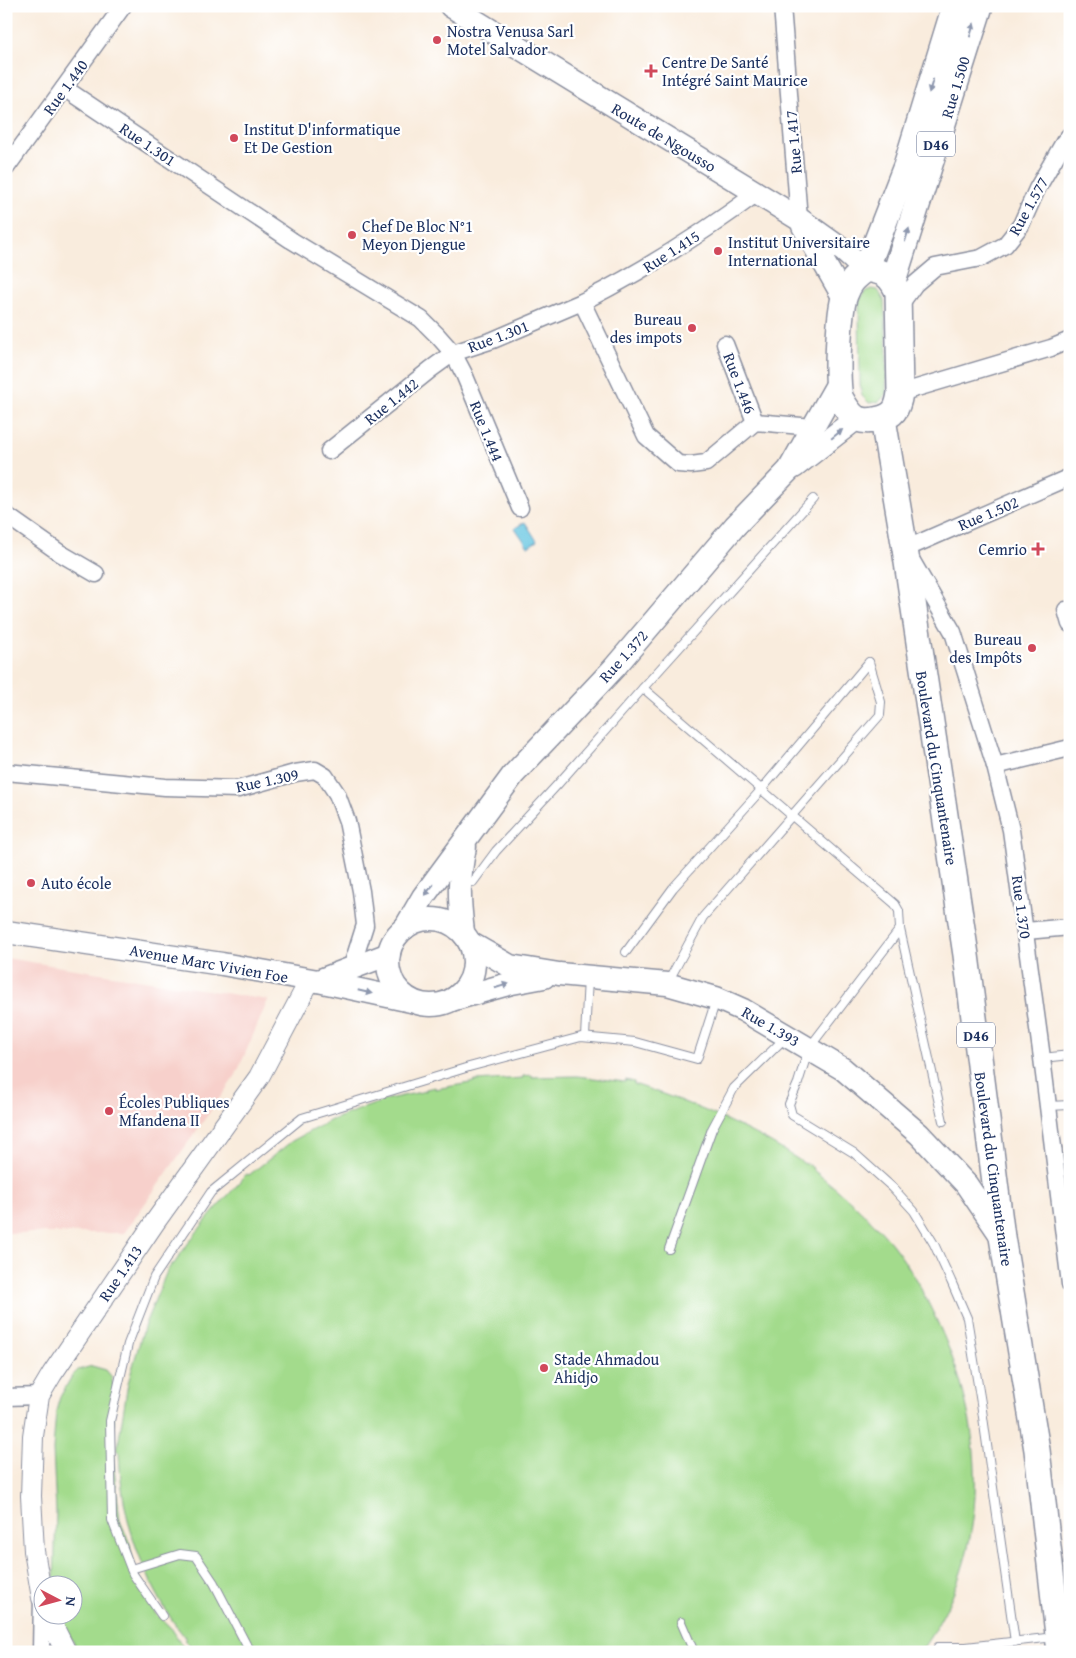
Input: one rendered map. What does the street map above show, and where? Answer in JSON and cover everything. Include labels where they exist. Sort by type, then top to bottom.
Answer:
[{"type":"main road","name":"Route de Ngousso","points":[[451,6],[799,219],[844,298]]},
{"type":"main road","name":"Rue 1.500","points":[[866,270],[906,166],[955,6]]},
{"type":"main road","name":"Rue 1.500","points":[[893,281],[980,6]]},
{"type":"main road","points":[[799,219],[844,251],[866,270],[886,274],[893,281],[898,292],[900,393],[898,405],[892,413],[883,419],[859,420],[849,412],[841,398],[838,383],[844,298],[850,283],[856,276],[866,270]]},
{"type":"main road","name":"Rue 1.372","points":[[405,928],[423,897],[513,775],[614,668],[735,526],[789,470],[838,383]]},
{"type":"main road","points":[[789,470],[857,418]]},
{"type":"main road","name":"Boulevard du Cinquantenaire","points":[[883,419],[905,549],[966,955],[1002,1237],[1038,1450],[1059,1644]]},
{"type":"main road","points":[[455,999],[469,983],[473,974],[474,958],[466,938],[459,898],[460,871],[468,836]]},
{"type":"main road","points":[[466,938],[450,923],[435,919],[419,921],[405,928],[395,939],[389,954],[390,976],[395,986],[411,1001],[429,1006],[512,983],[559,974]]},
{"type":"main road","name":"Avenue Marc Vivien Foe","points":[[6,932],[120,948],[314,981],[411,1001]]},
{"type":"main road","name":"Rue 1.393","points":[[466,938],[510,966],[559,974],[667,984],[716,998],[743,1010],[843,1069],[919,1134],[966,1184],[1002,1237]]},
{"type":"main road","points":[[314,981],[389,954]]},
{"type":"street","name":"Rue 1.440","points":[[6,168],[123,6]]},
{"type":"street","name":"Rue 1.417","points":[[782,6],[799,219]]},
{"type":"street","name":"Rue 1.301","points":[[64,88],[291,240],[421,319],[453,354],[493,340],[582,302]]},
{"type":"street","name":"Rue 1.577","points":[[899,306],[915,284],[935,267],[981,258],[1005,245],[1021,224],[1042,181],[1070,135]]},
{"type":"street","name":"Rue 1.415","points":[[582,302],[630,277],[757,193]]},
{"type":"street","points":[[582,302],[646,436],[678,464],[706,463],[755,422],[813,427]]},
{"type":"street","points":[[900,393],[1050,348],[1070,340]]},
{"type":"street","name":"Rue 1.446","points":[[725,344],[755,422]]},
{"type":"street","name":"Rue 1.442","points":[[330,451],[431,369],[453,354]]},
{"type":"street","name":"Rue 1.444","points":[[453,354],[464,374],[520,508]]},
{"type":"street","name":"Rue 1.502","points":[[905,549],[1070,477]]},
{"type":"street","points":[[6,515],[60,553],[96,574]]},
{"type":"street","name":"Rue 1.370","points":[[905,549],[953,632],[995,766],[1011,830],[1068,1248],[1070,1284]]},
{"type":"street","points":[[995,766],[1070,748]]},
{"type":"street","name":"Rue 1.309","points":[[6,772],[165,786],[238,789],[295,773],[315,770],[325,776],[337,794],[347,821],[362,891],[365,925],[351,969]]},
{"type":"street","points":[[1026,931],[1070,927]]},
{"type":"street","name":"Rue 1.413","points":[[38,1576],[34,1551],[31,1496],[33,1436],[39,1396],[155,1222],[259,1077],[314,981]]},
{"type":"street","points":[[6,1397],[39,1396]]},
{"type":"street","points":[[41,1626],[41,1652]]},
{"type":"street","points":[[53,1626],[66,1652]]},
{"type":"lane","points":[[473,882],[496,851],[813,499]]},
{"type":"lane","points":[[626,952],[673,888],[761,790],[869,662],[881,702],[880,715],[703,917],[667,984]]},
{"type":"lane","points":[[643,688],[895,904],[899,911],[900,929],[943,1122]]},
{"type":"lane","points":[[900,929],[809,1048],[789,1104],[792,1115],[854,1153],[893,1188],[914,1211],[934,1244],[966,1318],[981,1403],[1015,1642]]},
{"type":"lane","points":[[585,1037],[588,976]]},
{"type":"lane","points":[[162,1616],[131,1569],[112,1520],[110,1421],[128,1344],[154,1277],[211,1192],[302,1118],[469,1066],[585,1037],[636,1042],[697,1060],[716,998]]},
{"type":"lane","points":[[669,1249],[712,1129],[734,1088],[788,1036]]},
{"type":"lane","points":[[1042,1058],[1070,1055]]},
{"type":"lane","points":[[1048,1106],[1070,1105]]},
{"type":"lane","points":[[131,1569],[180,1554],[196,1556],[214,1584],[247,1646],[254,1652]]},
{"type":"lane","points":[[681,1622],[694,1652]]},
{"type":"lane","points":[[938,1646],[966,1647],[1015,1642],[1059,1644]]},
{"type":"shaded area","name":"Écoles Publiques Mfandena II","points":[[6,958],[268,1000],[236,1075],[124,1233],[6,1233]]},
{"type":"green space","points":[[871,289],[878,290],[884,300],[887,349],[886,394],[879,402],[869,403],[862,396],[860,384],[859,302],[864,292]]},
{"type":"green space","name":"Stade Ahmadou Ahidjo","points":[[532,1075],[532,1077],[577,1076],[634,1082],[634,1084],[701,1109],[744,1129],[813,1168],[874,1224],[905,1262],[936,1319],[953,1360],[966,1403],[973,1445],[975,1488],[971,1531],[961,1572],[944,1613],[920,1652],[198,1652],[184,1640],[186,1638],[165,1609],[140,1556],[125,1506],[119,1451],[117,1451],[128,1383],[145,1324],[167,1271],[197,1231],[241,1179],[247,1174],[249,1175],[292,1141],[331,1120],[388,1099],[426,1091],[426,1089],[476,1081],[523,1078],[523,1076]]},
{"type":"green space","points":[[92,1366],[106,1370],[111,1376],[115,1393],[113,1458],[120,1521],[130,1544],[134,1568],[155,1613],[172,1629],[186,1652],[79,1652],[65,1628],[64,1626],[82,1626],[82,1576],[54,1576],[56,1512],[53,1450],[56,1411],[60,1397],[72,1376],[78,1370]]},
{"type":"water","points":[[525,522],[537,541],[528,547],[515,528]]},
{"type":"place","name":"Nostra Venusa Sarl Motel Salvador","points":[[437,40]]},
{"type":"place","name":"Centre De Santé Intégré Saint Maurice","points":[[651,71]]},
{"type":"place","name":"Institut D'informatique Et De Gestion","points":[[234,138]]},
{"type":"place","name":"Chef De Bloc N°1 Meyon Djengue","points":[[352,235]]},
{"type":"place","name":"Institut Universitaire International","points":[[718,251]]},
{"type":"place","name":"Bureau des impots","points":[[692,328]]},
{"type":"place","name":"Cemrio","points":[[1038,549]]},
{"type":"place","name":"Bureau des Impôts","points":[[1032,648]]},
{"type":"place","name":"Auto école","points":[[31,883]]},
{"type":"place","name":"Écoles Publiques Mfandena II","points":[[109,1111]]},
{"type":"place","name":"Stade Ahmadou Ahidjo","points":[[544,1368]]}]
